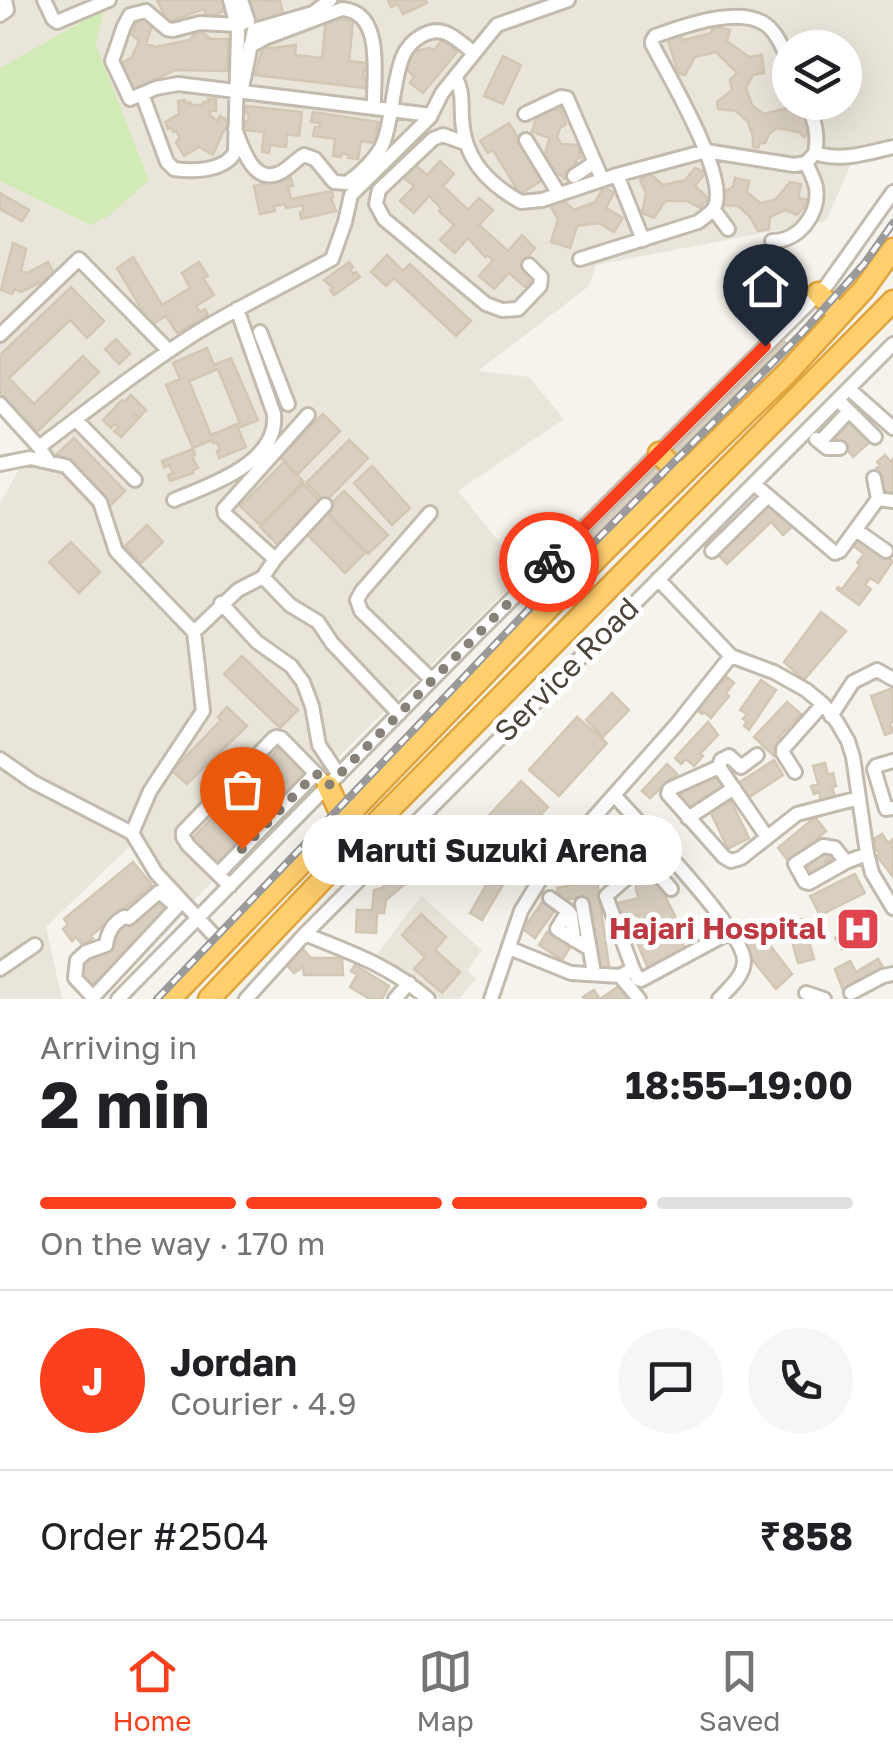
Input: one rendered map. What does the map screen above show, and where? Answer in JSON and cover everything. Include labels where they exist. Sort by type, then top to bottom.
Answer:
[{"type":"highway","points":[[170,999],[604,551],[786,373],[864,290],[893,249]]},
{"type":"highway","points":[[818,293],[840,316]]},
{"type":"highway","points":[[209,999],[366,834],[893,301]]},
{"type":"highway","points":[[658,453],[681,476]]},
{"type":"highway","points":[[327,778],[344,820]]},
{"type":"street","points":[[0,14],[7,10],[5,0]]},
{"type":"street","points":[[36,0],[48,26]]},
{"type":"street","points":[[44,0],[57,22],[105,1]]},
{"type":"street","points":[[142,94],[168,162],[177,171],[221,166],[231,160],[235,152],[239,91],[238,26],[230,0]]},
{"type":"street","points":[[240,0],[248,22],[238,26],[200,23],[172,30],[146,11],[130,15],[112,63],[130,99],[178,84],[431,115]]},
{"type":"street","points":[[239,91],[256,28],[310,14],[330,0]]},
{"type":"street","points":[[39,447],[169,352],[237,309],[332,258],[351,195],[431,115],[442,93],[497,26],[530,6],[568,0]]},
{"type":"street","points":[[250,46],[342,9],[352,10],[367,22],[373,35],[374,107]]},
{"type":"street","points":[[580,259],[698,222],[714,210],[718,194],[706,150],[652,44],[653,38],[704,20],[747,17],[765,24],[772,32]]},
{"type":"street","points":[[236,130],[252,165],[263,174],[280,173],[304,154],[315,159],[334,182],[343,184],[352,180],[382,147],[401,60],[410,44],[431,32],[448,33],[474,54]]},
{"type":"street","points":[[456,78],[463,97],[465,143],[475,165],[522,202],[542,200],[706,150],[794,166],[811,158],[843,158],[893,147]]},
{"type":"street","points":[[526,114],[567,98],[602,180]]},
{"type":"street","points":[[772,241],[790,238],[802,229],[812,213],[816,195],[811,158],[818,142],[815,120]]},
{"type":"street","points":[[465,143],[443,135],[433,139],[379,190],[376,204],[384,219],[486,304],[502,310],[518,308],[540,286],[541,277],[529,265]]},
{"type":"street","points":[[526,140],[559,194]]},
{"type":"street","points":[[574,176],[595,162]]},
{"type":"street","points":[[617,175],[643,240]]},
{"type":"street","points":[[218,874],[399,714],[826,285],[893,192]]},
{"type":"street","points":[[714,210],[728,228]]},
{"type":"street","points":[[0,334],[79,258],[169,352]]},
{"type":"street","points":[[174,500],[241,470],[266,444],[275,424],[237,309]]},
{"type":"street","points":[[260,332],[288,404]]},
{"type":"street","name":"Service Road","points":[[246,999],[305,934],[893,344]]},
{"type":"street","points":[[260,375],[275,369]]},
{"type":"street","points":[[849,389],[893,428]]},
{"type":"street","points":[[838,400],[875,437]]},
{"type":"street","points":[[0,404],[49,462]]},
{"type":"street","points":[[820,442],[849,411]]},
{"type":"street","points":[[275,558],[223,511],[308,415]]},
{"type":"street","points":[[76,420],[135,480]]},
{"type":"street","points":[[808,430],[826,448],[840,448]]},
{"type":"street","points":[[0,464],[30,458],[66,466],[100,502],[116,551],[194,632],[203,711],[150,791],[132,833]]},
{"type":"street","points":[[754,484],[835,553],[886,500],[874,478]]},
{"type":"street","points":[[712,551],[766,497]]},
{"type":"street","points":[[194,632],[238,590],[263,577],[275,558],[325,505]]},
{"type":"street","points":[[430,513],[357,600],[361,612],[432,680]]},
{"type":"street","points":[[856,530],[886,551]]},
{"type":"street","points":[[263,577],[290,605],[318,622],[332,643],[399,714]]},
{"type":"street","points":[[658,579],[731,656],[774,672],[806,690],[827,710],[848,742],[867,854],[872,872],[893,908]]},
{"type":"street","points":[[222,603],[257,642],[291,666],[304,682],[327,778]]},
{"type":"street","points":[[491,999],[521,911],[544,875],[731,656]]},
{"type":"street","points":[[795,772],[783,749],[853,682],[877,670],[893,679]]},
{"type":"street","points":[[230,886],[188,845],[183,832],[279,736],[327,778]]},
{"type":"street","points":[[757,755],[741,766],[729,756],[721,760],[719,767],[669,790],[671,799],[731,861],[741,858],[802,812],[877,780]]},
{"type":"street","points":[[0,760],[32,782],[132,833],[179,905]]},
{"type":"street","points":[[893,761],[875,767],[886,809],[893,808]]},
{"type":"street","points":[[719,767],[767,837]]},
{"type":"street","points":[[118,999],[230,886],[327,778]]},
{"type":"street","points":[[688,818],[734,788]]},
{"type":"street","points":[[614,795],[704,896],[744,954],[739,978],[719,999]]},
{"type":"street","points":[[661,848],[606,898],[638,979],[730,932]]},
{"type":"street","points":[[846,862],[867,854]]},
{"type":"street","points":[[646,860],[671,889]]},
{"type":"street","points":[[179,905],[95,996],[75,978],[76,960],[106,945],[107,933],[118,920],[129,918],[159,892],[179,905],[198,918],[223,945]]},
{"type":"street","points":[[550,898],[568,911],[558,929],[590,950]]},
{"type":"street","points":[[582,904],[594,973]]},
{"type":"street","points":[[305,934],[384,966],[404,993],[428,999]]},
{"type":"street","points":[[0,969],[35,946]]},
{"type":"street","points":[[508,948],[570,973],[620,976],[633,969]]},
{"type":"street","points":[[851,994],[893,974]]},
{"type":"street","points":[[620,976],[639,999]]},
{"type":"street","points":[[806,993],[824,999]]},
{"type":"shaded area","points":[[0,0],[893,0],[893,136],[850,166],[826,221],[596,265],[589,286],[478,371],[529,377],[564,419],[458,491],[524,573],[194,900],[135,841],[46,927],[62,999],[0,999],[0,503],[31,448],[0,416],[0,181],[90,225],[149,180],[96,45],[103,10],[0,68]]},
{"type":"shaded area","points":[[421,896],[482,950],[467,970],[476,979],[459,999],[440,999],[413,976],[377,954]]},
{"type":"green space","points":[[104,9],[96,45],[149,180],[109,216],[90,225],[0,181],[0,68]]},
{"type":"building","points":[[157,0],[224,0],[227,10],[207,18],[204,9],[168,22]]},
{"type":"building","points":[[249,0],[280,1],[284,17],[256,24]]},
{"type":"building","points":[[388,0],[427,3],[403,14],[398,4],[391,7]]},
{"type":"building","points":[[139,16],[154,20],[146,44],[156,47],[190,40],[198,28],[210,39],[229,39],[227,71],[175,70],[130,92],[117,66],[132,57],[139,41],[132,35]]},
{"type":"building","points":[[326,18],[353,21],[349,61],[369,63],[363,78],[367,78],[366,88],[255,75],[262,49],[296,45],[295,55],[322,58]]},
{"type":"building","points":[[713,26],[730,30],[727,41],[749,57],[762,55],[764,73],[753,75],[746,88],[752,105],[764,114],[772,112],[772,120],[807,120],[811,130],[804,137],[799,132],[777,128],[765,143],[753,147],[748,122],[736,111],[718,109],[717,102],[732,90],[730,80],[737,73],[716,52],[695,57],[685,75],[678,73],[667,36],[675,31],[684,40],[711,33]]},
{"type":"building","points":[[442,40],[457,52],[423,93],[410,83],[414,77],[404,66],[411,52],[434,50]]},
{"type":"building","points":[[503,56],[521,65],[503,104],[484,96]]},
{"type":"building","points":[[208,99],[216,99],[216,111],[210,111],[210,115],[217,121],[220,116],[231,123],[213,155],[199,147],[184,156],[176,142],[180,138],[165,122],[179,114],[178,101],[203,105]]},
{"type":"building","points":[[246,106],[302,112],[299,136],[287,134],[286,147],[270,145],[269,153],[262,152],[264,132],[244,130],[249,114]]},
{"type":"building","points":[[539,109],[561,110],[566,124],[557,137],[561,144],[578,145],[581,158],[574,166],[577,170],[564,179],[540,168],[550,138],[532,132]]},
{"type":"building","points":[[313,112],[378,122],[375,143],[361,141],[358,159],[342,153],[341,157],[333,156],[335,139],[313,136],[320,123],[311,122]]},
{"type":"building","points":[[509,123],[544,179],[520,194],[493,150],[488,153],[480,141]]},
{"type":"building","points":[[411,161],[427,175],[440,161],[454,174],[443,186],[468,210],[479,198],[493,210],[479,225],[508,251],[522,235],[535,248],[522,263],[535,276],[525,287],[509,273],[494,289],[479,276],[493,260],[485,257],[468,238],[455,253],[440,240],[454,225],[429,196],[414,213],[400,201],[414,186],[399,174]]},
{"type":"building","points":[[695,168],[706,172],[695,186],[708,198],[700,208],[687,201],[665,201],[654,218],[642,213],[646,193],[640,180],[649,173],[663,185],[685,180]]},
{"type":"building","points":[[291,178],[291,199],[332,191],[336,211],[301,219],[303,205],[286,208],[285,204],[260,214],[254,186]]},
{"type":"building","points":[[735,178],[749,181],[747,192],[760,203],[775,200],[790,182],[801,184],[798,198],[810,200],[797,215],[785,210],[770,217],[769,229],[758,231],[738,206],[724,205],[725,191],[733,187]]},
{"type":"building","points":[[604,187],[614,193],[606,208],[623,218],[614,232],[599,223],[577,226],[570,248],[551,242],[558,219],[551,207],[559,197],[574,210],[595,202]]},
{"type":"building","points":[[0,193],[29,210],[22,221],[0,209]]},
{"type":"building","points":[[13,243],[26,249],[21,271],[27,273],[48,262],[55,275],[21,292],[1,290]]},
{"type":"building","points":[[387,255],[403,271],[410,264],[471,321],[456,336],[394,278],[386,286],[371,272]]},
{"type":"building","points":[[133,257],[162,305],[190,288],[182,273],[199,262],[214,295],[196,306],[208,315],[177,333],[166,316],[151,325],[117,268]]},
{"type":"building","points":[[349,262],[353,274],[356,272],[360,277],[334,295],[330,290],[333,288],[324,280]]},
{"type":"building","points":[[71,287],[104,321],[87,338],[70,320],[9,378],[34,404],[83,356],[99,372],[37,432],[0,398],[0,355]]},
{"type":"building","points":[[778,336],[806,363],[566,601],[539,574]]},
{"type":"building","points":[[116,339],[130,354],[119,364],[105,349]]},
{"type":"building","points":[[207,348],[214,365],[231,358],[258,420],[238,428],[246,447],[219,458],[217,442],[212,440],[193,448],[166,385],[180,379],[173,363]],"holes":[[[218,369],[240,423],[211,435],[189,381]]]},
{"type":"building","points":[[131,395],[146,410],[139,418],[133,416],[137,420],[121,437],[114,431],[119,427],[115,424],[111,428],[103,420]]},
{"type":"building","points":[[323,414],[340,431],[298,474],[280,457]]},
{"type":"building","points":[[847,416],[872,440],[853,457],[842,444],[823,442]]},
{"type":"building","points":[[74,438],[125,491],[109,507],[57,454]]},
{"type":"building","points":[[349,440],[368,458],[325,502],[306,483]]},
{"type":"building","points":[[193,449],[198,468],[170,481],[168,475],[173,473],[162,461]]},
{"type":"building","points":[[885,455],[891,462],[893,459],[893,498],[877,480],[882,475],[876,469],[880,465],[877,462]]},
{"type":"building","points":[[284,462],[303,481],[260,525],[240,506]]},
{"type":"building","points":[[372,466],[410,508],[392,525],[354,483]]},
{"type":"building","points":[[303,484],[321,502],[278,545],[260,527]]},
{"type":"building","points":[[344,491],[388,535],[368,554],[325,510]]},
{"type":"building","points":[[767,500],[792,527],[783,535],[771,522],[727,564],[714,551]]},
{"type":"building","points":[[324,510],[366,552],[345,573],[303,530]]},
{"type":"building","points":[[147,525],[163,542],[141,563],[125,546]]},
{"type":"building","points":[[856,535],[893,561],[878,583],[870,578],[865,585],[871,589],[859,605],[837,589],[842,589],[864,554],[850,543]]},
{"type":"building","points":[[71,542],[100,572],[79,593],[49,562]]},
{"type":"building","points":[[821,612],[846,631],[804,680],[784,662]]},
{"type":"building","points":[[242,656],[298,710],[280,728],[224,674]]},
{"type":"building","points":[[727,677],[734,683],[726,693],[729,696],[711,718],[702,714],[696,709]]},
{"type":"building","points":[[761,680],[776,690],[749,730],[743,719],[747,714],[740,710]]},
{"type":"building","points":[[893,688],[893,732],[885,735],[871,696]]},
{"type":"building","points":[[612,693],[629,710],[603,737],[586,720]]},
{"type":"building","points":[[787,702],[801,714],[779,737],[786,743],[774,756],[754,737]]},
{"type":"building","points":[[227,707],[247,726],[187,784],[172,771],[221,720],[218,717]]},
{"type":"building","points":[[577,717],[607,743],[559,796],[529,770]]},
{"type":"building","points":[[708,722],[718,735],[694,766],[686,759],[681,764],[675,758]]},
{"type":"building","points":[[284,743],[309,768],[218,864],[192,839]]},
{"type":"building","points":[[774,760],[783,775],[745,800],[735,785]]},
{"type":"building","points":[[825,763],[828,775],[833,773],[835,797],[821,801],[819,792],[814,794],[811,786],[818,784],[813,766]]},
{"type":"building","points":[[667,764],[677,774],[650,798],[642,791]]},
{"type":"building","points":[[714,773],[723,786],[696,804],[698,807],[691,812],[677,792]]},
{"type":"building","points":[[521,781],[548,807],[506,852],[479,826]]},
{"type":"building","points":[[731,801],[749,838],[728,849],[710,811]]},
{"type":"building","points":[[815,817],[826,831],[789,862],[778,848]]},
{"type":"building","points":[[429,825],[438,833],[414,860],[405,852]]},
{"type":"building","points":[[614,825],[639,846],[632,854],[622,850],[597,863],[587,854]]},
{"type":"building","points":[[882,834],[888,843],[893,839],[893,877],[873,844]]},
{"type":"building","points":[[464,841],[501,863],[495,873],[506,880],[482,920],[470,913],[492,875],[457,854]]},
{"type":"building","points":[[826,848],[830,856],[824,862],[841,855],[843,860],[808,879],[799,862]]},
{"type":"building","points":[[133,862],[152,885],[83,946],[76,937],[72,941],[63,929],[68,924],[64,919]]},
{"type":"building","points":[[648,862],[678,922],[673,925],[688,954],[650,973],[636,940],[641,937],[634,926],[640,922],[638,915],[615,919],[613,904],[639,898],[636,880],[631,884],[627,879]]},
{"type":"building","points":[[400,869],[410,880],[386,900],[384,913],[377,913],[376,933],[356,932],[357,910],[372,910],[374,890],[382,888]]},
{"type":"building","points":[[855,874],[865,893],[820,915],[810,896]]},
{"type":"building","points":[[597,880],[609,967],[595,969],[584,896],[560,901],[557,888]]},
{"type":"building","points":[[160,896],[172,908],[93,991],[77,976],[85,968],[80,963],[90,953],[104,954],[115,944],[110,933],[122,919],[142,908],[146,912]]},
{"type":"building","points":[[543,901],[555,910],[535,938],[523,929]]},
{"type":"building","points":[[421,914],[446,937],[435,950],[460,972],[442,993],[414,969],[425,957],[402,935]]},
{"type":"building","points":[[803,919],[814,959],[798,963],[787,923]]},
{"type":"building","points":[[861,923],[868,934],[842,949],[835,938]]},
{"type":"building","points":[[757,928],[792,974],[776,989],[738,942]]},
{"type":"building","points":[[547,932],[571,946],[562,960],[539,945]]},
{"type":"building","points":[[303,949],[311,958],[342,958],[343,975],[304,975],[303,967],[294,973],[286,964]]},
{"type":"building","points":[[878,959],[885,970],[844,993],[835,969],[850,961],[856,972]]},
{"type":"building","points":[[355,965],[389,986],[382,999],[370,999],[350,987],[357,975],[351,971]]},
{"type":"building","points":[[619,986],[628,999],[600,999]]},
{"type":"building","points":[[594,990],[600,999],[584,999],[583,997]]},
{"type":"railway","points":[[157,999],[547,590],[802,333],[864,264],[893,223]]},
{"type":"way so far","points":[[242,849],[316,773],[328,786],[549,562]]},
{"type":"place","name":"Maruti Suzuki Arena","points":[[242,849]]},
{"type":"place","name":"Hajari Hospital","points":[[858,929]]},
{"type":"route","points":[[549,562],[765,346]]}]
